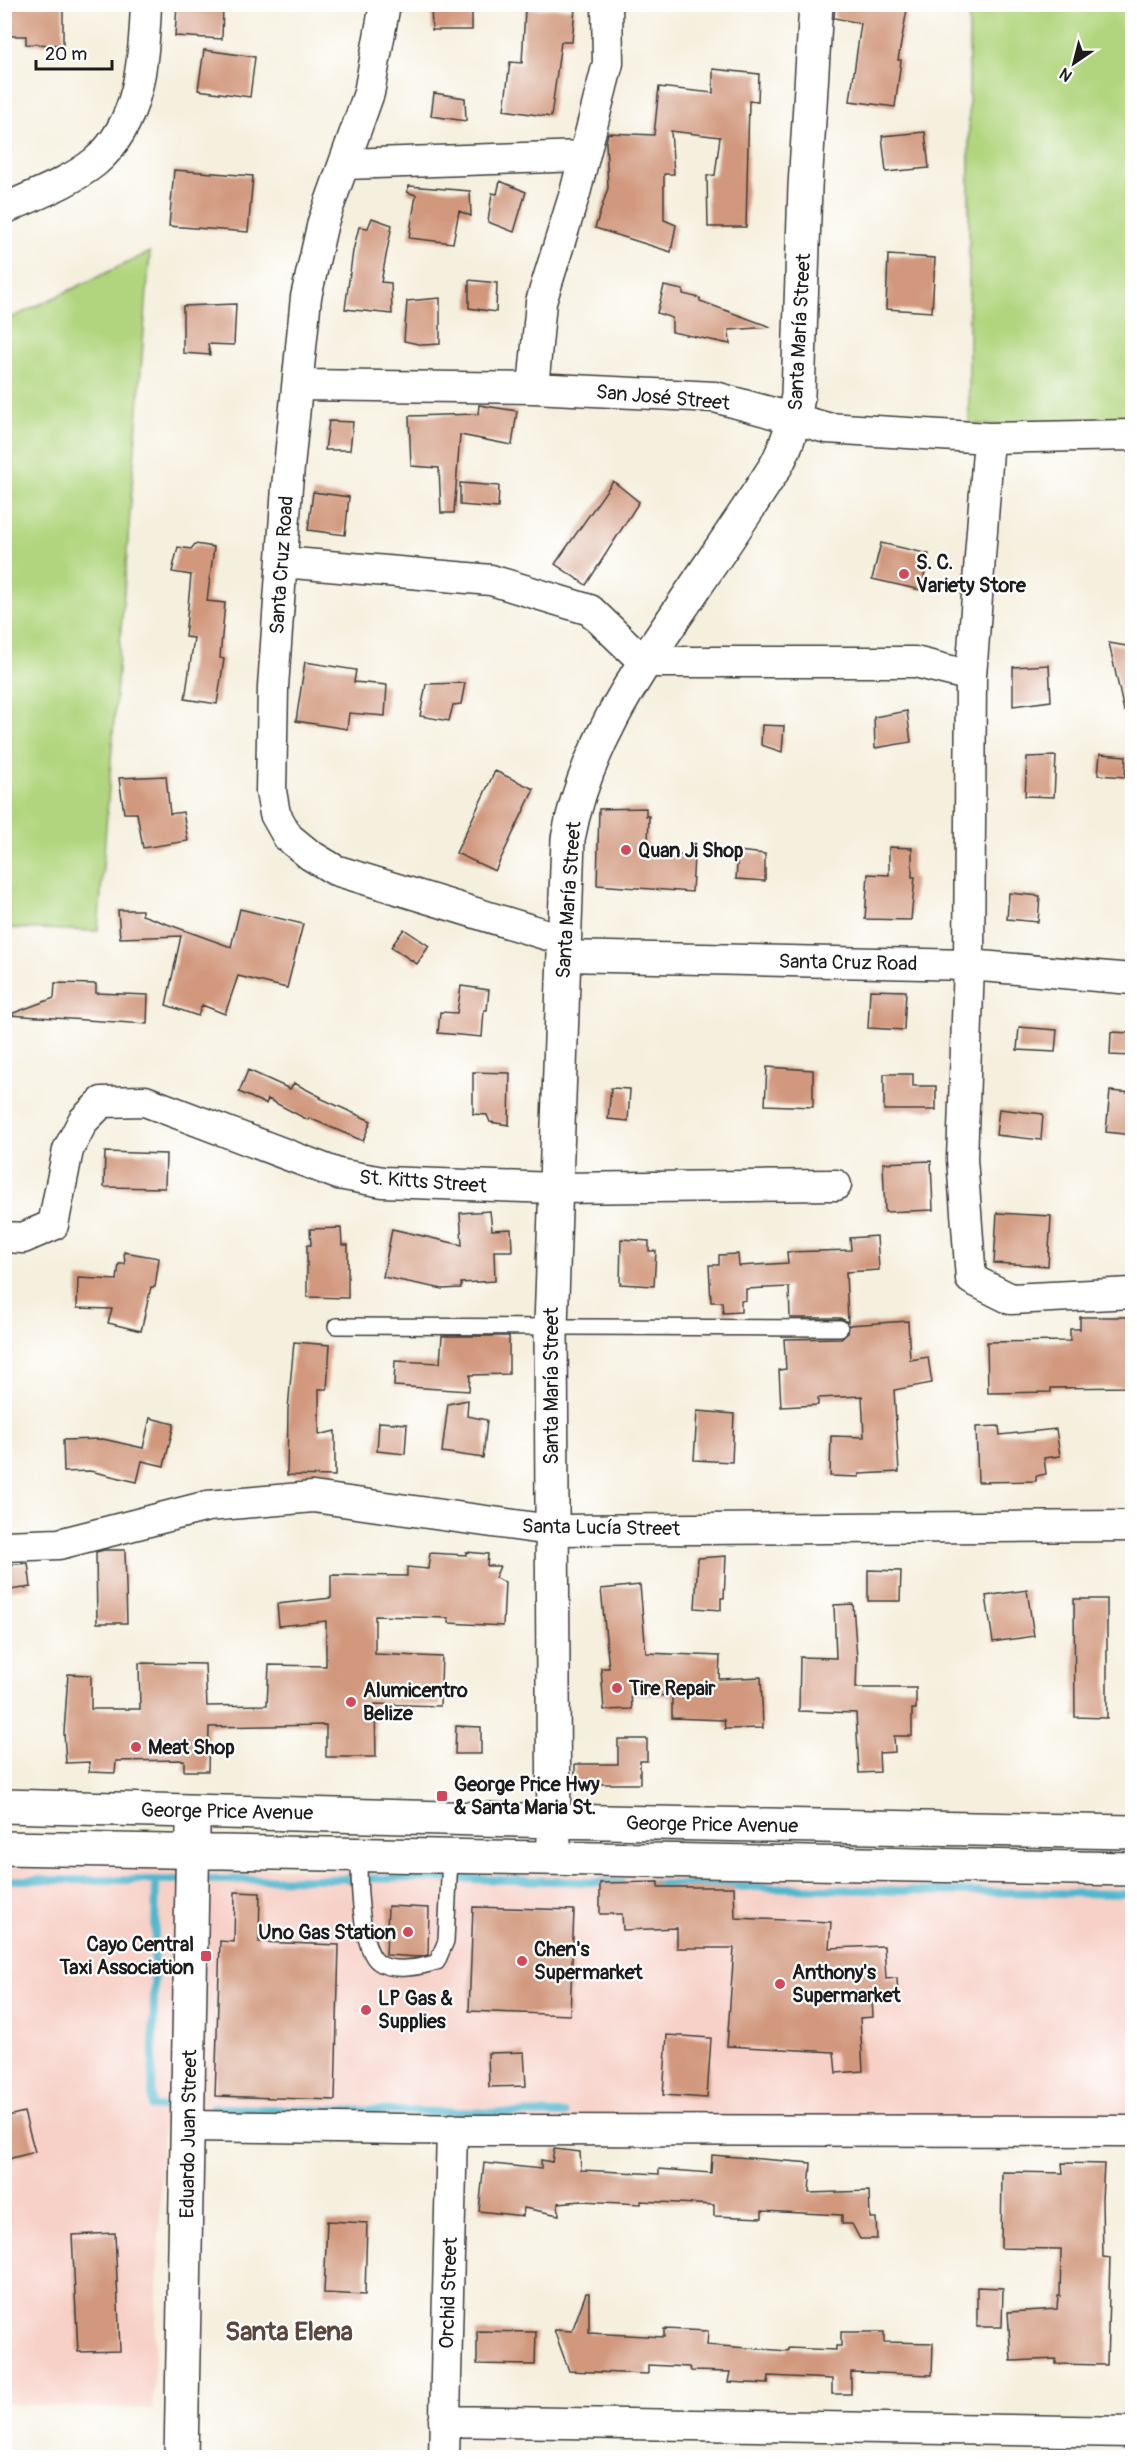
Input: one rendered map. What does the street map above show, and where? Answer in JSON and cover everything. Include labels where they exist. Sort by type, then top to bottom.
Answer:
[{"type":"street","points":[[4,209],[71,178],[110,147],[125,126],[135,98],[145,36],[146,4]]},
{"type":"street","name":"Santa Cruz Road","points":[[386,4],[369,93],[323,222],[306,297],[287,487],[273,687],[271,791],[275,814],[288,837],[310,855],[335,870],[564,948],[969,965],[1132,979]]},
{"type":"street","points":[[533,388],[541,302],[584,156],[608,63],[607,4]]},
{"type":"street","name":"Santa María Street","points":[[554,1858],[551,1326],[568,839],[581,785],[602,735],[644,662],[777,464],[789,441],[795,420],[798,394],[805,187],[816,4]]},
{"type":"street","points":[[345,164],[584,156]]},
{"type":"street","name":"San José Street","points":[[299,385],[533,388],[715,397],[827,428],[989,438],[1132,435]]},
{"type":"street","points":[[989,438],[971,676],[969,965],[962,1159],[971,1279],[1011,1299],[1132,1293]]},
{"type":"street","points":[[282,562],[491,580],[590,610],[644,662],[915,662],[971,676]]},
{"type":"street","name":"St. Kitts Street","points":[[4,1238],[23,1238],[53,1225],[68,1150],[83,1121],[102,1102],[145,1101],[338,1174],[383,1182],[555,1188],[836,1185]]},
{"type":"street","name":"Santa Lucía Street","points":[[4,1546],[59,1544],[208,1506],[313,1497],[551,1530],[1132,1526]]},
{"type":"street","name":"George Price Avenue","points":[[4,1806],[554,1821],[1132,1832]]},
{"type":"street","name":"Eduardo Juan Street","points":[[181,2457],[194,1810]]},
{"type":"street","name":"George Price Avenue","points":[[4,1848],[1132,1869]]},
{"type":"street","points":[[188,2126],[1132,2131]]},
{"type":"street","name":"Orchid Street","points":[[444,2457],[452,2129]]},
{"type":"street","points":[[444,2421],[1132,2432]]},
{"type":"lane","points":[[336,1326],[840,1328]]},
{"type":"lane","points":[[360,1854],[361,1897],[369,1950],[378,1962],[390,1967],[424,1966],[437,1962],[446,1941],[450,1857]]},
{"type":"shaded area","points":[[5,1863],[1132,1885],[1132,2129],[525,2131],[163,2127],[153,2409],[5,2404]]},
{"type":"green space","points":[[969,5],[1132,5],[1132,428],[969,424]]},
{"type":"green space","points":[[150,252],[98,931],[5,928],[5,321]]},
{"type":"building","points":[[9,4],[63,5],[63,45],[26,44],[26,36],[9,36]]},
{"type":"building","points":[[177,4],[223,4],[222,39],[175,36]]},
{"type":"building","points":[[431,4],[472,4],[472,30],[432,30]]},
{"type":"building","points":[[835,4],[908,4],[898,60],[901,60],[895,107],[850,101],[861,23],[834,18]]},
{"type":"building","points":[[575,8],[572,42],[561,42],[551,117],[504,110],[510,62],[522,63],[525,9]]},
{"type":"building","points":[[204,50],[255,57],[250,97],[198,90]]},
{"type":"building","points":[[713,69],[759,74],[758,102],[749,101],[746,227],[708,227],[707,176],[715,175],[720,137],[671,131],[674,174],[664,174],[664,220],[676,225],[671,252],[595,228],[608,188],[606,142],[608,133],[654,135],[659,87],[713,93]]},
{"type":"building","points":[[434,93],[465,98],[466,121],[431,116]]},
{"type":"building","points":[[925,132],[929,168],[886,172],[882,136]]},
{"type":"building","points":[[174,170],[253,176],[248,232],[169,226]]},
{"type":"building","points":[[500,181],[526,192],[514,232],[488,222],[492,193],[497,194]]},
{"type":"building","points":[[409,186],[470,191],[471,216],[459,211],[453,243],[409,238],[416,195],[407,192]]},
{"type":"building","points":[[372,218],[392,225],[381,282],[391,283],[392,314],[345,309],[353,251],[359,227],[368,228]]},
{"type":"building","points":[[888,255],[935,258],[932,312],[886,309]]},
{"type":"building","points":[[469,280],[497,283],[496,312],[469,308]]},
{"type":"building","points":[[664,286],[683,290],[683,294],[700,298],[700,301],[771,327],[729,330],[730,344],[672,332],[672,318],[657,313]]},
{"type":"building","points":[[440,298],[440,344],[423,345],[404,341],[407,301]]},
{"type":"building","points":[[236,304],[234,345],[208,344],[210,355],[183,353],[183,306]]},
{"type":"building","points":[[479,405],[517,411],[512,445],[460,435],[454,513],[441,513],[439,468],[411,466],[409,416],[478,414]]},
{"type":"building","points":[[329,421],[353,422],[350,450],[325,450]]},
{"type":"building","points":[[613,481],[639,502],[586,585],[555,564]]},
{"type":"building","points":[[460,483],[499,486],[498,508],[460,505]]},
{"type":"building","points":[[313,492],[349,497],[345,535],[308,530]]},
{"type":"building","points":[[881,543],[929,554],[921,590],[872,579]]},
{"type":"building","points":[[195,544],[214,547],[207,601],[225,603],[220,658],[224,659],[217,704],[185,699],[194,638],[185,637],[191,575],[172,572],[178,547],[191,549]]},
{"type":"building","points":[[1109,643],[1132,647],[1132,710],[1124,711]]},
{"type":"building","points":[[305,662],[356,670],[354,682],[387,685],[385,716],[349,713],[347,729],[296,721]]},
{"type":"building","points":[[1049,665],[1051,701],[1013,706],[1013,667]]},
{"type":"building","points":[[465,683],[461,704],[453,705],[449,721],[420,716],[426,684]]},
{"type":"building","points":[[907,711],[911,742],[875,748],[874,717]]},
{"type":"building","points":[[762,725],[784,726],[782,752],[761,745]]},
{"type":"building","points":[[1100,754],[1126,756],[1125,777],[1098,775]]},
{"type":"building","points":[[1056,756],[1054,797],[1025,796],[1027,757]]},
{"type":"building","points":[[495,771],[534,789],[495,871],[456,853]]},
{"type":"building","points":[[166,776],[170,814],[183,812],[188,841],[143,848],[137,813],[124,813],[119,778]]},
{"type":"building","points":[[646,808],[646,816],[649,816],[650,854],[694,856],[692,892],[597,885],[599,809]]},
{"type":"building","points":[[889,847],[912,848],[912,877],[915,877],[911,920],[865,919],[868,874],[889,875]]},
{"type":"building","points":[[738,851],[765,854],[765,881],[736,879]]},
{"type":"building","points":[[1009,893],[1040,896],[1038,922],[1007,919]]},
{"type":"building","points":[[240,909],[303,924],[287,988],[238,976],[225,1014],[202,1005],[198,1016],[166,1005],[181,936],[120,938],[118,910],[142,910],[142,915],[231,947]]},
{"type":"building","points":[[404,929],[429,946],[417,964],[391,947]]},
{"type":"building","points":[[55,983],[96,984],[96,993],[148,995],[147,1024],[8,1015],[54,998]]},
{"type":"building","points":[[461,986],[489,990],[487,1010],[484,1010],[482,1037],[438,1033],[440,1012],[457,1013]]},
{"type":"building","points":[[870,990],[906,991],[904,1030],[868,1028]]},
{"type":"building","points":[[1019,1027],[1057,1030],[1055,1052],[1017,1050]]},
{"type":"building","points":[[1111,1032],[1132,1033],[1132,1056],[1110,1055]]},
{"type":"building","points":[[767,1067],[813,1070],[813,1107],[765,1105]]},
{"type":"building","points":[[248,1070],[290,1089],[294,1083],[320,1098],[371,1121],[363,1141],[309,1118],[308,1120],[268,1099],[266,1104],[239,1092]]},
{"type":"building","points":[[473,1072],[510,1073],[509,1125],[490,1122],[487,1115],[473,1114]]},
{"type":"building","points":[[884,1074],[913,1074],[913,1086],[936,1086],[936,1110],[884,1110]]},
{"type":"building","points":[[611,1088],[630,1089],[628,1121],[608,1119]]},
{"type":"building","points":[[1110,1091],[1132,1093],[1132,1135],[1106,1132]]},
{"type":"building","points":[[999,1109],[1043,1114],[1041,1140],[996,1135]]},
{"type":"building","points":[[105,1152],[166,1154],[165,1188],[104,1187]]},
{"type":"building","points":[[931,1161],[933,1210],[885,1212],[883,1163]]},
{"type":"building","points":[[490,1211],[492,1230],[511,1229],[512,1251],[494,1251],[495,1281],[461,1283],[461,1288],[443,1289],[383,1277],[392,1229],[462,1245],[460,1213]]},
{"type":"building","points":[[997,1213],[1051,1216],[1048,1266],[994,1263]]},
{"type":"building","points":[[341,1228],[342,1245],[348,1245],[348,1298],[307,1297],[307,1245],[311,1245],[310,1229]]},
{"type":"building","points":[[877,1236],[879,1270],[846,1272],[848,1322],[840,1318],[790,1318],[789,1287],[746,1289],[746,1300],[741,1301],[741,1312],[723,1313],[722,1302],[711,1302],[709,1265],[719,1265],[719,1255],[738,1254],[739,1266],[788,1263],[787,1252],[851,1250],[850,1238]]},
{"type":"building","points":[[621,1239],[649,1241],[649,1251],[656,1251],[654,1286],[620,1284]]},
{"type":"building","points":[[124,1252],[159,1258],[155,1287],[151,1287],[141,1331],[108,1323],[112,1309],[77,1308],[78,1278],[117,1280],[119,1264],[125,1264]]},
{"type":"building","points":[[1080,1317],[1129,1317],[1132,1387],[1051,1388],[1051,1392],[988,1393],[987,1342],[1070,1341],[1070,1329],[1080,1329]]},
{"type":"building","points":[[908,1321],[910,1360],[928,1357],[932,1383],[894,1390],[899,1472],[859,1474],[859,1477],[830,1476],[831,1436],[864,1437],[862,1396],[818,1398],[818,1405],[781,1407],[779,1370],[786,1369],[784,1339],[841,1338],[848,1333],[849,1325]]},
{"type":"building","points":[[442,1336],[509,1336],[509,1374],[470,1375],[469,1391],[394,1386],[395,1361],[440,1363]]},
{"type":"building","points":[[294,1342],[330,1345],[327,1389],[319,1389],[319,1435],[335,1431],[335,1476],[287,1475],[288,1409]]},
{"type":"building","points":[[468,1400],[467,1416],[487,1420],[483,1458],[442,1452],[448,1404]]},
{"type":"building","points":[[697,1411],[734,1414],[732,1462],[694,1460]]},
{"type":"building","points":[[150,1418],[174,1424],[164,1466],[142,1461],[137,1482],[90,1471],[64,1472],[63,1440],[103,1439],[143,1448]]},
{"type":"building","points":[[379,1422],[407,1424],[405,1454],[377,1451]]},
{"type":"building","points":[[999,1426],[1000,1435],[1056,1429],[1060,1456],[1044,1458],[1046,1474],[1036,1476],[1036,1481],[978,1482],[976,1427]]},
{"type":"building","points":[[125,1550],[127,1623],[97,1623],[96,1552]]},
{"type":"building","points":[[466,1552],[488,1554],[487,1566],[500,1566],[495,1578],[505,1582],[503,1626],[449,1623],[449,1618],[375,1616],[375,1654],[442,1657],[440,1706],[375,1704],[376,1757],[326,1757],[326,1725],[209,1727],[208,1771],[184,1771],[184,1760],[116,1761],[115,1773],[89,1772],[90,1762],[66,1763],[64,1733],[68,1674],[91,1675],[91,1709],[140,1709],[139,1663],[205,1664],[207,1706],[267,1705],[269,1665],[326,1666],[326,1621],[279,1626],[277,1604],[331,1598],[331,1575],[407,1576],[407,1567],[428,1569],[430,1553],[466,1555]]},
{"type":"building","points":[[726,1556],[724,1598],[721,1598],[721,1610],[695,1608],[698,1558]]},
{"type":"building","points":[[28,1563],[31,1587],[10,1590],[7,1565]]},
{"type":"building","points":[[868,1570],[901,1571],[900,1601],[868,1601]]},
{"type":"building","points":[[640,1585],[646,1653],[720,1656],[719,1679],[761,1677],[763,1728],[725,1729],[724,1720],[672,1718],[672,1696],[631,1694],[632,1709],[604,1710],[601,1668],[609,1668],[601,1589]]},
{"type":"building","points":[[1027,1590],[1034,1636],[993,1642],[986,1596]]},
{"type":"building","points":[[1074,1599],[1107,1599],[1107,1718],[1075,1717]]},
{"type":"building","points":[[853,1604],[857,1659],[856,1688],[916,1688],[916,1709],[912,1709],[912,1736],[894,1736],[895,1752],[879,1753],[880,1772],[859,1773],[856,1713],[799,1711],[800,1657],[836,1658],[834,1605]]},
{"type":"building","points":[[456,1726],[481,1727],[481,1754],[455,1754]]},
{"type":"building","points":[[618,1739],[647,1739],[647,1761],[640,1761],[640,1784],[575,1784],[575,1764],[618,1764]]},
{"type":"building","points":[[658,1882],[658,1887],[734,1887],[735,1918],[831,1922],[829,1948],[884,1946],[886,1979],[897,1978],[898,1999],[872,2000],[873,2017],[860,2018],[863,2071],[836,2073],[834,2052],[727,2046],[734,1948],[677,1948],[677,1928],[623,1930],[622,1914],[600,1914],[600,1883]]},
{"type":"building","points":[[235,1892],[260,1893],[259,1942],[339,1945],[335,2100],[215,2096],[220,1941],[234,1942]]},
{"type":"building","name":"Uno Gas Station","points":[[388,1906],[429,1908],[428,1955],[419,1957],[386,1955]]},
{"type":"building","name":"Chen's Supermarket","points":[[473,1907],[574,1910],[570,2015],[469,2011]]},
{"type":"building","points":[[667,2035],[711,2038],[707,2098],[663,2095]]},
{"type":"building","points":[[524,2052],[526,2086],[489,2087],[488,2053]]},
{"type":"building","points":[[24,2112],[35,2152],[4,2160],[4,2117]]},
{"type":"building","points":[[554,2149],[580,2152],[581,2170],[659,2174],[659,2169],[711,2173],[712,2155],[811,2163],[809,2193],[869,2191],[870,2218],[876,2218],[877,2239],[860,2239],[852,2224],[842,2224],[842,2215],[762,2211],[762,2218],[714,2216],[714,2205],[582,2201],[558,2203],[559,2215],[524,2208],[523,2216],[479,2211],[484,2163],[541,2169],[541,2160],[552,2162]]},
{"type":"building","points":[[1062,2163],[1104,2164],[1103,2257],[1110,2258],[1107,2365],[1056,2364],[1056,2359],[1011,2361],[1008,2312],[1057,2309],[1058,2296],[1060,2296],[1061,2249],[1001,2248],[1002,2172],[1063,2173]]},
{"type":"building","points":[[327,2221],[367,2223],[365,2295],[324,2293]]},
{"type":"building","points":[[115,2233],[120,2351],[78,2352],[72,2235]]},
{"type":"building","points":[[977,2287],[1003,2288],[1002,2327],[977,2327]]},
{"type":"building","points":[[586,2293],[589,2293],[589,2333],[664,2337],[664,2329],[708,2331],[707,2345],[788,2351],[788,2348],[836,2350],[836,2346],[841,2346],[841,2332],[884,2332],[884,2342],[933,2343],[932,2375],[851,2372],[851,2394],[832,2394],[832,2379],[769,2376],[768,2384],[728,2382],[730,2372],[691,2371],[689,2367],[648,2365],[648,2374],[569,2371],[554,2330],[572,2331]]},
{"type":"building","points":[[477,2331],[536,2332],[535,2365],[477,2364]]},
{"type":"waterway","points":[[201,1880],[431,1878],[621,1883]]},
{"type":"waterway","points":[[4,1880],[186,1880]]},
{"type":"waterway","points":[[156,1880],[152,2107],[166,2107]]},
{"type":"waterway","points":[[648,1884],[899,1891],[1132,1894]]},
{"type":"waterway","points":[[212,2108],[565,2114]]},
{"type":"place","name":"S. C. Variety Store","points":[[904,574]]},
{"type":"place","name":"Quan Ji Shop","points":[[626,850]]},
{"type":"place","name":"Tire Repair","points":[[617,1688]]},
{"type":"place","name":"Alumicentro Belize","points":[[351,1702]]},
{"type":"place","name":"Meat Shop","points":[[136,1747]]},
{"type":"place","name":"George Price Hwy & Santa Maria St.","points":[[442,1796]]},
{"type":"place","name":"Uno Gas Station","points":[[408,1932]]},
{"type":"place","name":"Cayo Central Taxi Association","points":[[206,1956]]},
{"type":"place","name":"Chen's Supermarket","points":[[522,1961]]},
{"type":"place","name":"Anthony's Supermarket","points":[[780,1984]]},
{"type":"place","name":"LP Gas & Supplies","points":[[366,2010]]},
{"type":"district","name":"Santa Elena","points":[[289,2331]]}]
